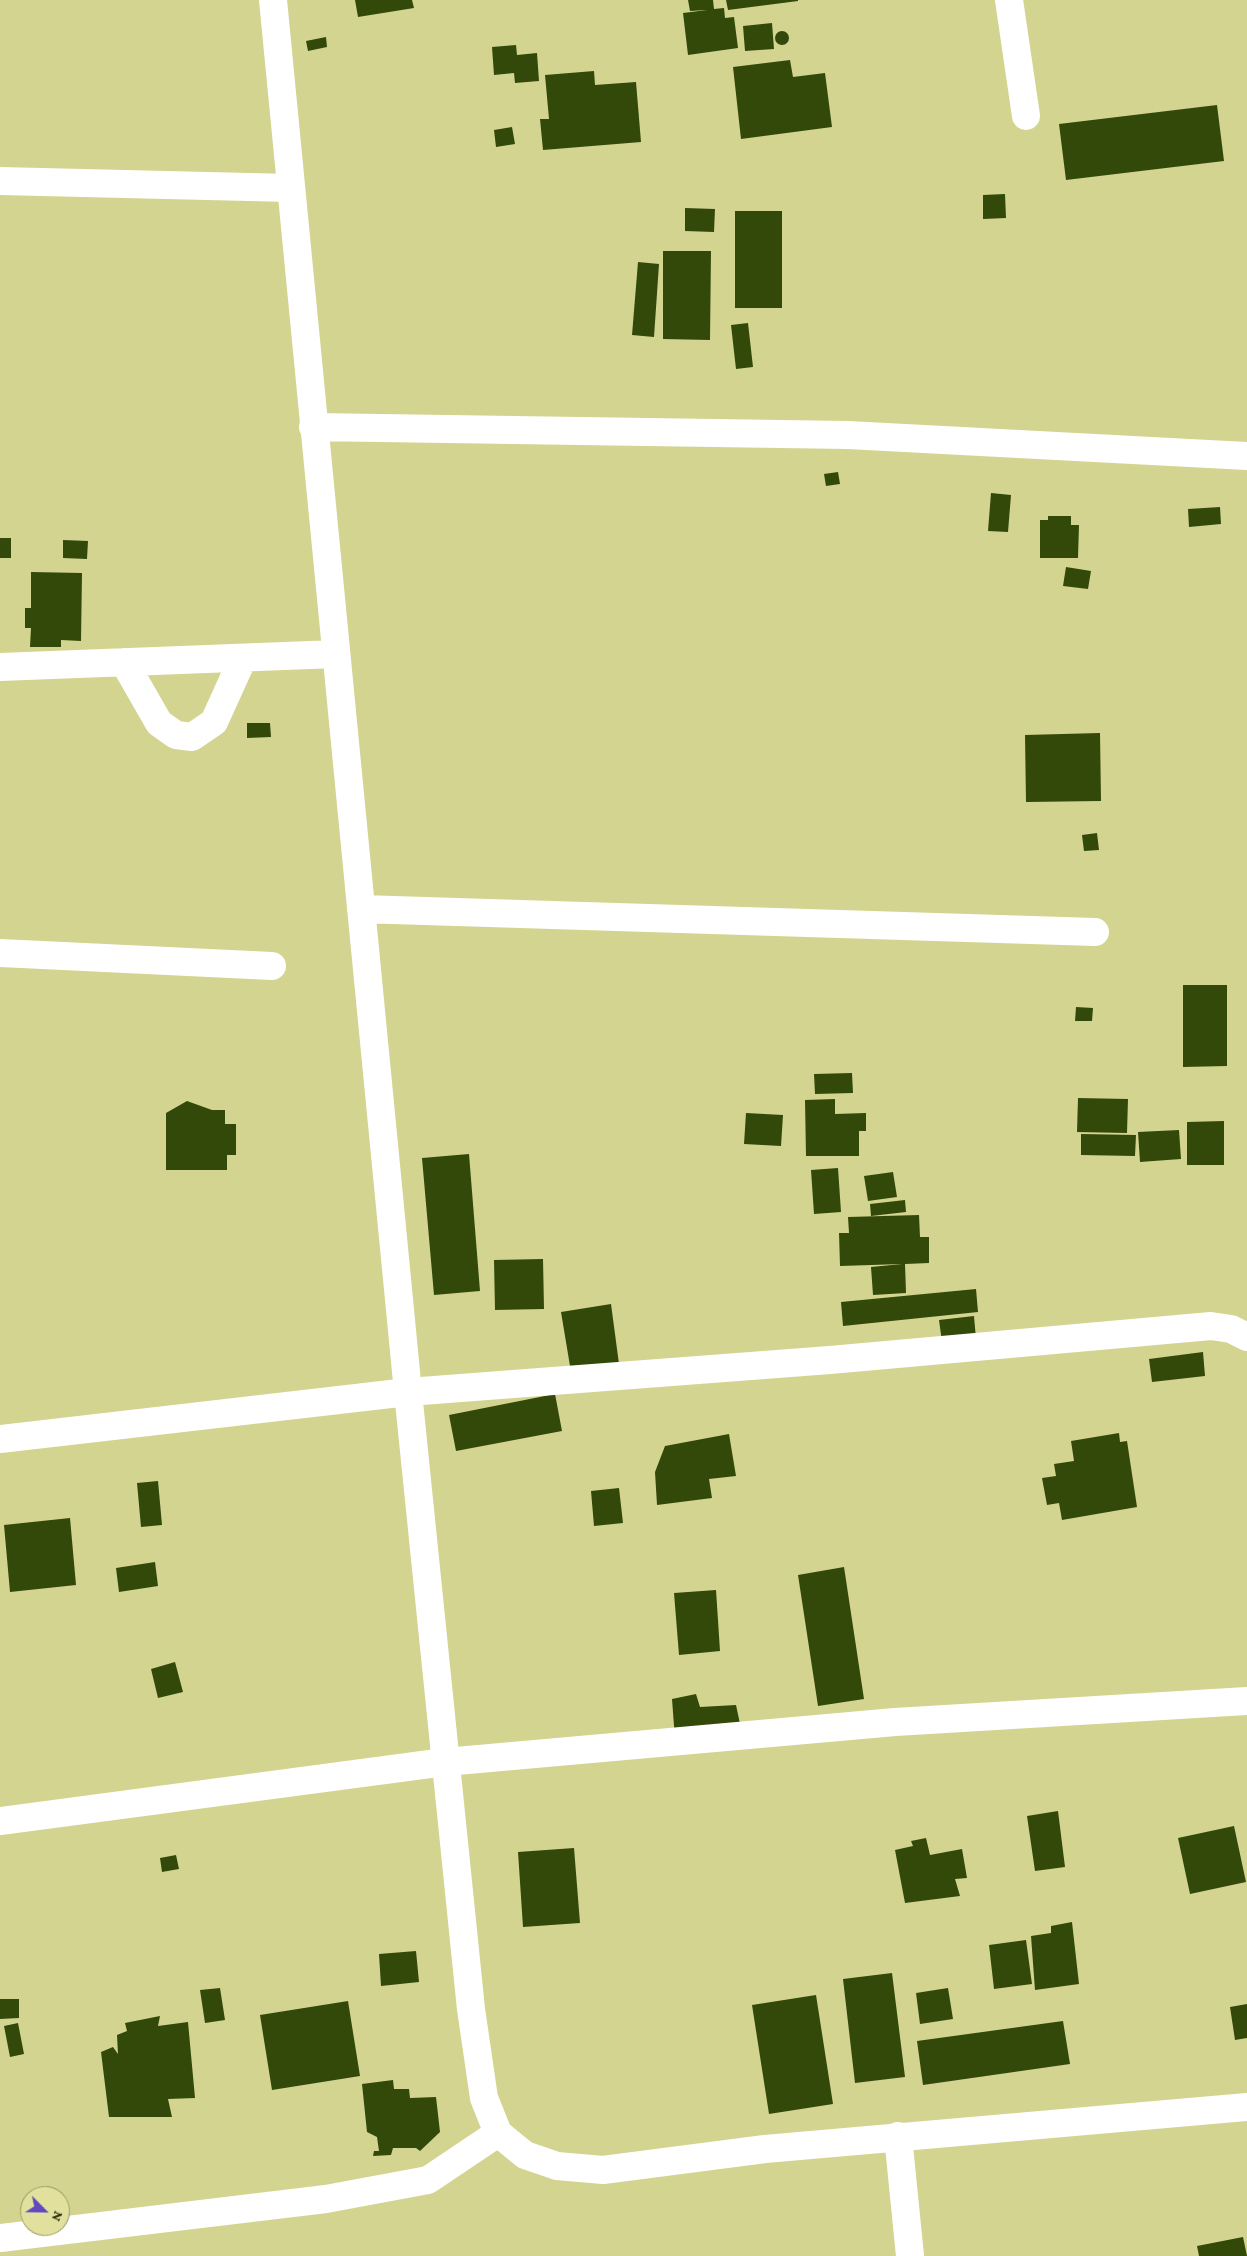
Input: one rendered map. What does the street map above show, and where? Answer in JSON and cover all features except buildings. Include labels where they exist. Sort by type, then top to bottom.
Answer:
[{"type":"street","points":[[273,0],[408,1392],[472,2019],[484,2098],[498,2133],[525,2155],[557,2166],[603,2170],[765,2149],[1247,2107]]},
{"type":"street","points":[[1009,0],[1026,116]]},
{"type":"street","points":[[0,182],[291,188]]},
{"type":"street","points":[[314,427],[848,436],[1247,456]]},
{"type":"street","points":[[0,667],[336,654]]},
{"type":"street","points":[[124,662],[159,723],[176,735],[192,737],[214,722],[243,658]]},
{"type":"street","points":[[361,909],[1095,932]]},
{"type":"street","points":[[0,953],[272,966]]},
{"type":"street","points":[[0,1439],[408,1392],[830,1360],[1211,1326],[1231,1329],[1247,1337]]},
{"type":"street","points":[[0,1822],[445,1762],[895,1722],[1247,1701]]},
{"type":"street","points":[[0,2238],[326,2199],[428,2180],[498,2133]]},
{"type":"street","points":[[898,2136],[910,2256]]}]
